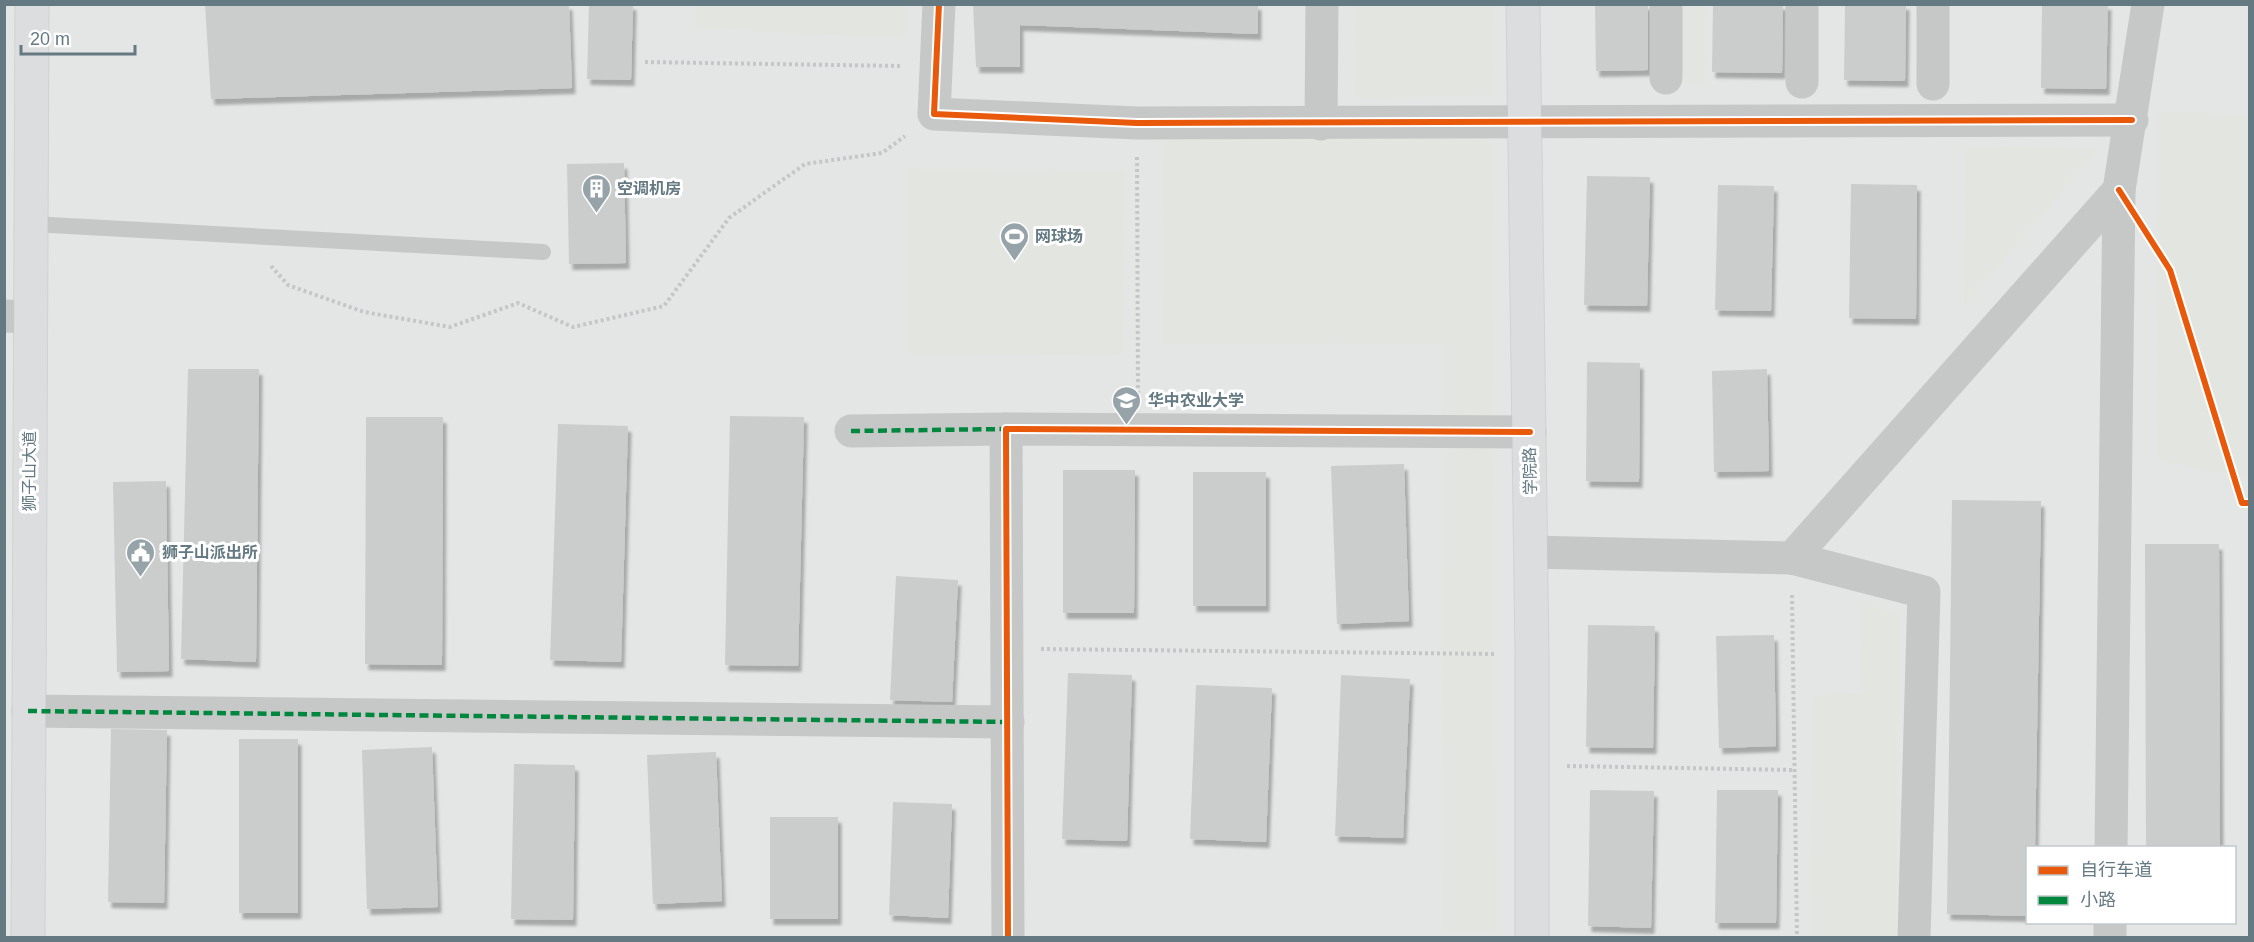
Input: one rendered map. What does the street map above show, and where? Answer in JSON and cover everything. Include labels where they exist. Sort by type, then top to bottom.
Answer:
[{"type":"street","name":"狮子山大道","points":[[28,938],[28,711],[17,316],[32,224],[32,4]]},
{"type":"street","points":[[939,4],[934,114],[1137,123],[1321,124],[1525,121],[2132,120]]},
{"type":"street","points":[[1321,124],[1322,4]]},
{"type":"street","name":"学院路","points":[[1524,4],[1533,765],[1532,938]]},
{"type":"street","points":[[1666,4],[1666,78]]},
{"type":"street","points":[[1802,4],[1802,82]]},
{"type":"street","points":[[1933,4],[1933,84]]},
{"type":"street","points":[[2111,846],[2120,190],[2148,4]]},
{"type":"street","points":[[1792,558],[2120,190]]},
{"type":"street","points":[[1006,429],[1008,938]]},
{"type":"street","points":[[850,431],[1138,429],[1530,432]]},
{"type":"street","points":[[1531,552],[1792,558],[1924,592],[1914,938]]},
{"type":"street","points":[[28,711],[1008,722]]},
{"type":"lane","points":[[32,224],[543,252]]},
{"type":"path","points":[[645,62],[936,66]]},
{"type":"path","points":[[1137,123],[1138,429]]},
{"type":"path","points":[[1792,558],[1797,938]]},
{"type":"path","points":[[1008,649],[1532,655]]},
{"type":"path","points":[[1533,765],[1795,770]]},
{"type":"shaded area","name":"华中农业大学","points":[[5,5],[2249,5],[2249,937],[5,938]]},
{"type":"shaded area","points":[[695,5],[905,5],[905,38],[697,28]]},
{"type":"shaded area","points":[[1354,5],[1493,5],[1494,95],[1355,98]]},
{"type":"shaded area","points":[[1679,5],[1705,5],[1704,83],[1678,83]]},
{"type":"shaded area","points":[[2159,111],[2249,115],[2249,479],[2157,460]]},
{"type":"shaded area","points":[[1492,138],[1496,931],[1443,931],[1441,343],[1163,344],[1162,139]]},
{"type":"shaded area","points":[[1966,146],[2099,149],[1964,306]]},
{"type":"shaded area","name":"网球场","points":[[905,169],[1124,170],[1123,355],[905,353]]},
{"type":"shaded area","points":[[1860,598],[1898,616],[1896,937],[1809,937],[1813,696],[1863,693]]},
{"type":"building","points":[[205,4],[569,4],[572,88],[211,99]]},
{"type":"building","points":[[589,4],[633,4],[631,80],[587,79]]},
{"type":"building","points":[[973,4],[1258,4],[1258,34],[1020,25],[1020,67],[976,67]]},
{"type":"building","points":[[1595,4],[1648,4],[1648,70],[1596,71]]},
{"type":"building","points":[[1713,4],[1783,4],[1782,73],[1712,72]]},
{"type":"building","points":[[1845,4],[1906,4],[1905,81],[1844,80]]},
{"type":"building","points":[[2042,4],[2108,4],[2106,89],[2041,88]]},
{"type":"building","name":"空调机房","points":[[624,163],[626,263],[569,264],[567,164]]},
{"type":"building","points":[[1587,176],[1650,177],[1647,306],[1584,305]]},
{"type":"building","points":[[1851,184],[1917,185],[1916,319],[1849,318]]},
{"type":"building","points":[[1718,185],[1774,186],[1771,311],[1715,310]]},
{"type":"building","points":[[1587,362],[1640,363],[1639,482],[1586,481]]},
{"type":"building","points":[[188,369],[259,369],[256,662],[181,659]]},
{"type":"building","points":[[1767,369],[1769,471],[1714,472],[1712,371]]},
{"type":"building","points":[[730,416],[804,417],[798,666],[725,665]]},
{"type":"building","points":[[366,417],[443,417],[442,665],[365,664]]},
{"type":"building","points":[[558,424],[628,426],[621,662],[550,660]]},
{"type":"building","points":[[1404,464],[1409,621],[1337,624],[1331,466]]},
{"type":"building","points":[[1063,470],[1135,470],[1134,613],[1063,613]]},
{"type":"building","points":[[1193,472],[1266,472],[1266,606],[1193,606]]},
{"type":"building","name":"狮子山派出所","points":[[166,481],[169,671],[117,672],[113,482]]},
{"type":"building","points":[[1952,500],[2041,501],[2035,846],[2026,846],[2026,916],[1947,914]]},
{"type":"building","points":[[2145,544],[2219,544],[2220,846],[2146,846]]},
{"type":"building","points":[[896,576],[958,580],[952,702],[890,700]]},
{"type":"building","points":[[1588,625],[1655,626],[1653,748],[1586,747]]},
{"type":"building","points":[[1774,635],[1776,746],[1719,748],[1716,636]]},
{"type":"building","points":[[1068,673],[1132,675],[1127,841],[1062,839]]},
{"type":"building","points":[[1341,675],[1410,679],[1403,838],[1335,836]]},
{"type":"building","points":[[1196,685],[1272,688],[1266,842],[1190,839]]},
{"type":"building","points":[[111,729],[167,730],[164,903],[108,902]]},
{"type":"building","points":[[239,739],[298,739],[298,913],[239,913]]},
{"type":"building","points":[[432,747],[438,907],[367,909],[362,750]]},
{"type":"building","points":[[716,752],[722,901],[653,904],[647,755]]},
{"type":"building","points":[[514,764],[575,765],[573,920],[511,919]]},
{"type":"building","points":[[1590,790],[1654,791],[1651,928],[1588,926]]},
{"type":"building","points":[[1717,790],[1778,790],[1776,923],[1715,923]]},
{"type":"building","points":[[893,802],[952,804],[948,918],[889,915]]},
{"type":"building","points":[[770,817],[838,817],[838,919],[770,919]]},
{"type":"marked path","points":[[851,431],[1006,429]]},
{"type":"marked path","points":[[28,711],[1008,722]]},
{"type":"cycle path","points":[[939,4],[934,114],[1137,123],[2132,120]]},
{"type":"cycle path","points":[[2119,190],[2170,270],[2242,503],[2250,503]]},
{"type":"cycle path","points":[[1008,938],[1006,429],[1530,432]]},
{"type":"place","name":"空调机房","points":[[596,214]]},
{"type":"place","name":"网球场","points":[[1014,262]]},
{"type":"place","name":"华中农业大学","points":[[1127,426]]},
{"type":"place","name":"狮子山派出所","points":[[141,578]]}]
